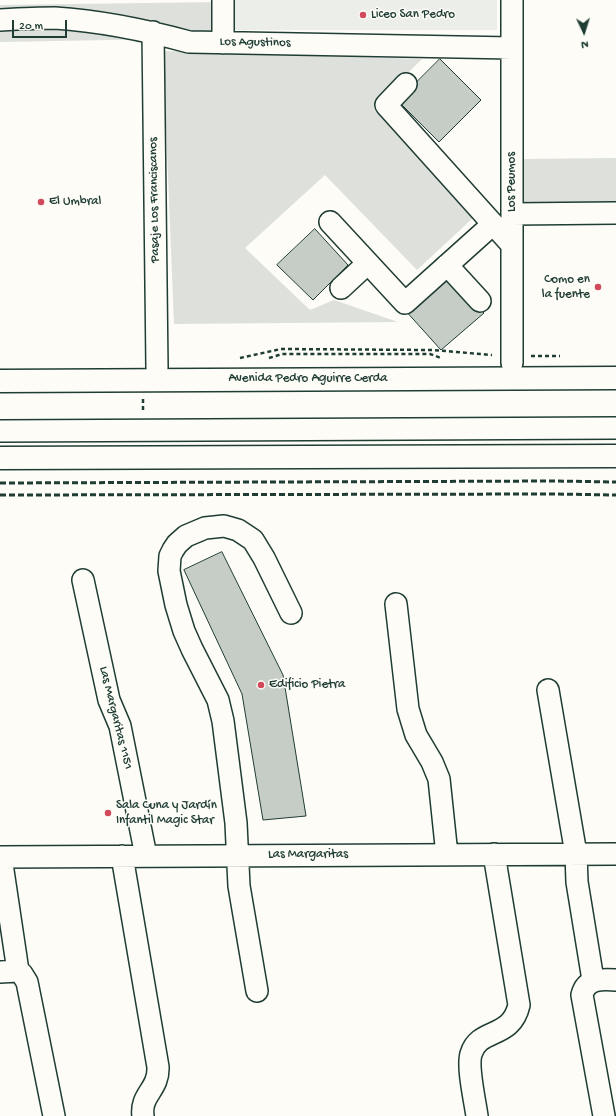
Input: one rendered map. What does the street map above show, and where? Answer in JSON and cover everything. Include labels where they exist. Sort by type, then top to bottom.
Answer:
[{"type":"highway","name":"Avenida Pedro Aguirre Cerda","points":[[0,380],[150,374],[616,378]]},
{"type":"highway","points":[[0,458],[616,456]]},
{"type":"street","points":[[223,0],[223,42]]},
{"type":"street","name":"Los Peumos","points":[[512,0],[512,360]]},
{"type":"street","name":"Los Agustinos","points":[[0,20],[54,18],[76,20],[118,25],[153,32],[189,42],[512,48]]},
{"type":"street","name":"Pasaje Los Franciscanos","points":[[150,374],[153,32]]},
{"type":"street","points":[[406,84],[386,105],[512,245]]},
{"type":"street","points":[[512,214],[616,213]]},
{"type":"street","points":[[330,222],[405,303],[493,224]]},
{"type":"street","points":[[341,288],[368,263]]},
{"type":"street","points":[[447,265],[480,301]]},
{"type":"street","points":[[0,431],[616,428]]},
{"type":"street","points":[[0,440],[616,439]]},
{"type":"street","points":[[257,991],[239,886],[236,823],[221,710],[214,691],[184,631],[176,605],[169,571],[170,556],[173,550],[186,536],[214,526],[231,528],[246,534],[254,540],[291,613]]},
{"type":"street","name":"Las Margaritas 1151","points":[[83,580],[109,700],[120,726],[146,856]]},
{"type":"street","points":[[396,604],[408,710],[416,735],[432,762],[439,779],[447,855]]},
{"type":"street","points":[[548,690],[576,854],[577,882],[593,980]]},
{"type":"street","points":[[477,1116],[470,1066],[473,1048],[481,1040],[510,1024],[517,1013],[518,1005],[494,854]]},
{"type":"street","name":"Las Margaritas","points":[[0,857],[616,854]]},
{"type":"street","points":[[122,856],[158,1073],[155,1085],[144,1101],[142,1110],[143,1116]]},
{"type":"street","points":[[0,857],[9,971],[22,974],[27,982],[54,1116]]},
{"type":"street","points":[[604,1116],[582,995],[586,986],[593,980],[616,980]]},
{"type":"path","points":[[237,359],[280,349],[433,350],[512,360],[560,356]]},
{"type":"path","points":[[143,410],[150,374]]},
{"type":"shaded area","name":"Liceo San Pedro","points":[[229,0],[497,0],[497,30],[229,30]]},
{"type":"shaded area","points":[[219,2],[219,38],[0,42],[0,5]]},
{"type":"shaded area","points":[[163,51],[422,59],[373,108],[473,218],[417,270],[325,175],[245,248],[310,310],[334,300],[398,322],[174,324]]},
{"type":"shaded area","points":[[616,158],[616,205],[524,205],[524,159]]},
{"type":"building","points":[[440,59],[481,100],[439,142],[398,101]]},
{"type":"building","points":[[315,229],[348,265],[313,300],[277,265]]},
{"type":"building","points":[[447,273],[484,313],[441,350],[404,309]]},
{"type":"building","name":"Edificio Pietra","points":[[222,552],[283,675],[306,816],[263,820],[242,694],[184,570]]},
{"type":"railway","points":[[0,483],[616,482]]},
{"type":"railway","points":[[0,495],[616,495]]},
{"type":"place","name":"Liceo San Pedro","points":[[363,15]]},
{"type":"place","name":"El Umbral","points":[[41,202]]},
{"type":"place","name":"Como en la fuente","points":[[598,287]]},
{"type":"place","name":"Edificio Pietra","points":[[261,685]]},
{"type":"place","name":"Sala Cuna y Jardín Infantil Magic Star","points":[[108,813]]}]
